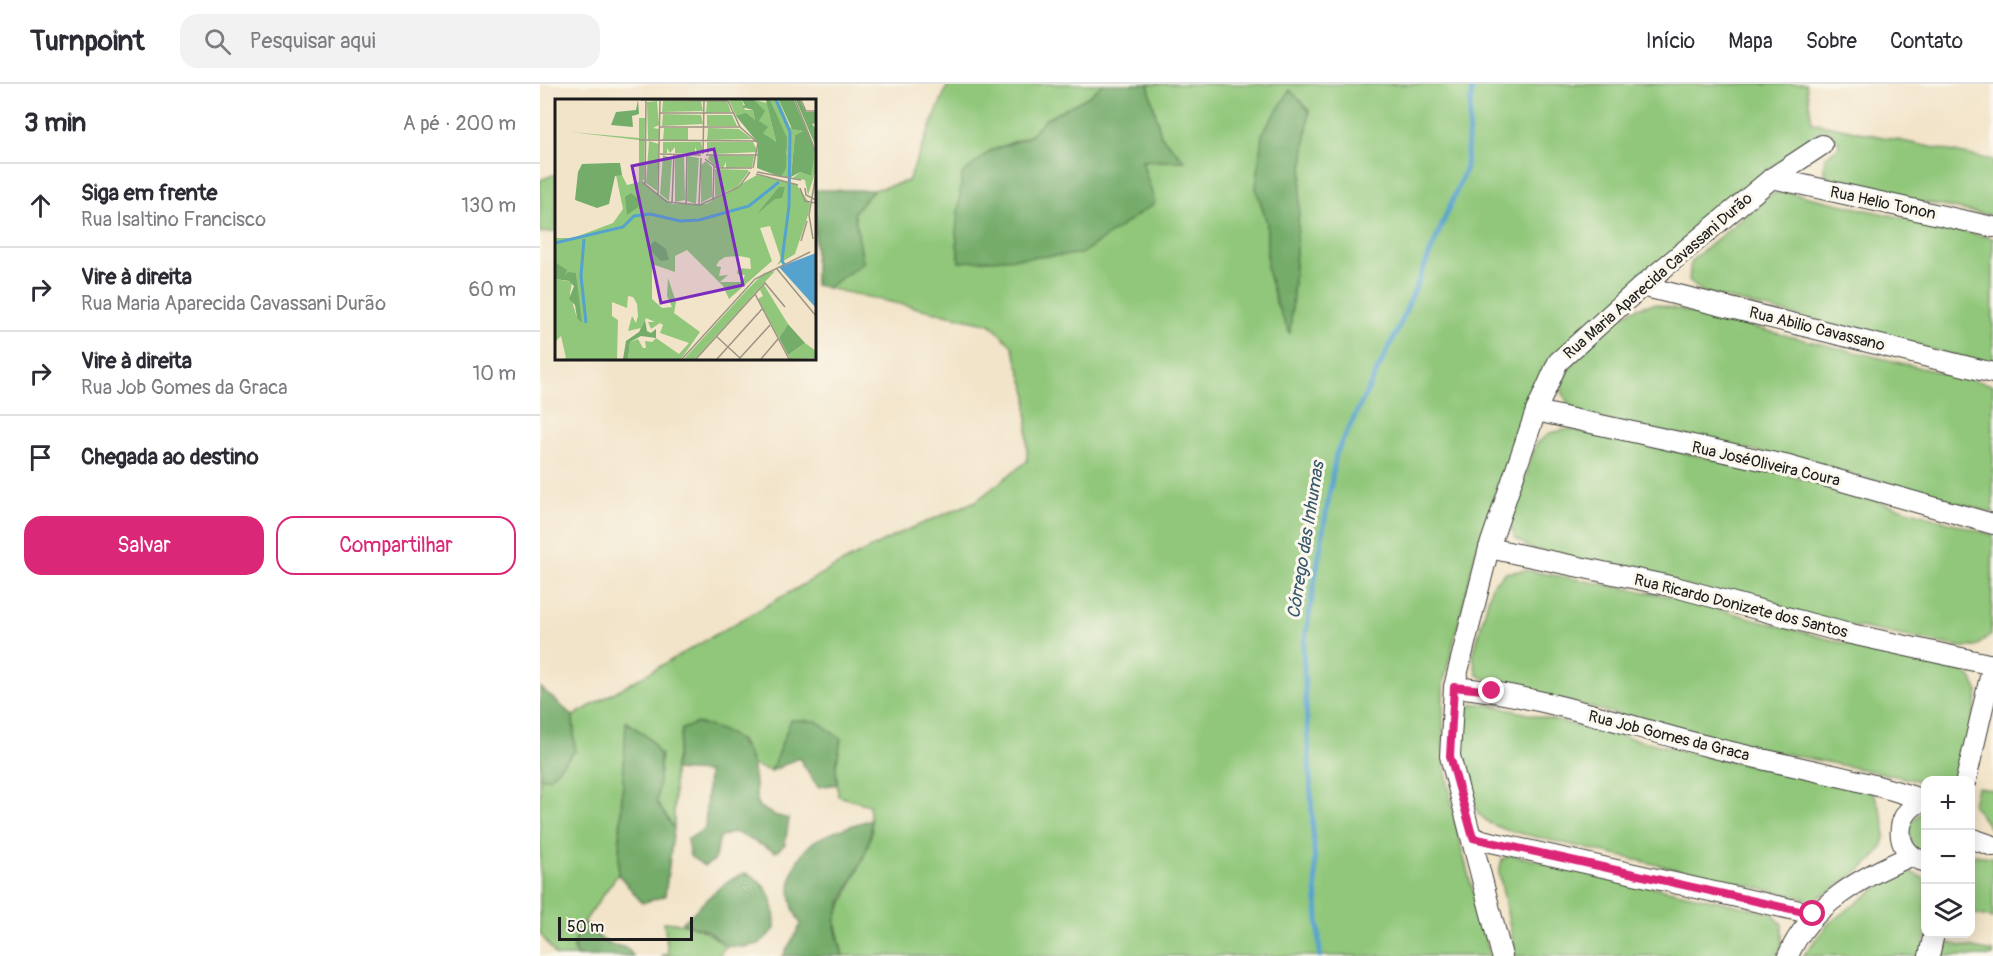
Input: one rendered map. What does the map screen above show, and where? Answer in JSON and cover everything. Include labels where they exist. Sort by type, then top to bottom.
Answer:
[{"type":"street","name":"Rua Maria Aparecida Cavassani Durão","points":[[1502,956],[1450,756],[1454,687],[1489,548],[1536,411],[1558,362],[1642,286],[1772,178],[1822,145]]},
{"type":"street","name":"Rua Helio Tonon","points":[[1772,178],[1993,227]]},
{"type":"street","name":"Rua Abilio Cavassano","points":[[1642,286],[1993,373]]},
{"type":"street","name":"Rua JoséOliveira Coura","points":[[1536,411],[1789,466],[1993,524]]},
{"type":"street","name":"Rua Ricardo Donizete dos Santos","points":[[1489,548],[1675,587],[1842,632],[1993,664]]},
{"type":"street","points":[[1967,776],[1993,664]]},
{"type":"street","name":"Rua Job Gomes da Graca","points":[[1454,687],[1492,691],[1710,747],[1883,786],[1919,803]]},
{"type":"street","points":[[1788,956],[1794,942],[1813,914],[1881,869],[1913,855],[1900,826],[1919,803]]},
{"type":"street","points":[[1473,838],[1813,914]]},
{"type":"street","points":[[1929,956],[1933,938]]},
{"type":"green space","points":[[948,84],[1103,84],[1088,97],[1046,119],[1030,136],[990,151],[956,232],[959,262],[991,258],[1142,161],[1184,161],[1161,136],[1148,84],[1806,84],[1812,122],[1993,160],[1993,216],[1833,184],[1824,171],[1825,157],[1838,148],[1839,143],[1831,132],[1823,129],[1762,174],[1554,358],[1526,408],[1477,548],[1443,685],[1443,758],[1460,843],[1490,956],[843,956],[835,920],[858,870],[872,832],[869,805],[838,796],[836,767],[841,739],[792,720],[771,771],[752,765],[741,740],[683,729],[674,770],[674,828],[657,803],[661,754],[622,790],[618,874],[584,922],[573,945],[577,956],[556,956],[540,933],[540,778],[549,778],[575,751],[573,716],[834,567],[900,533],[976,501],[1027,461],[1027,393],[1012,346],[990,324],[827,288],[863,263],[854,212],[874,190],[908,181]],"holes":[[[1309,111],[1301,183],[1290,332],[1277,305],[1267,269],[1267,223]]]},
{"type":"green space","points":[[1103,84],[1148,84],[1161,136],[1185,161],[1142,161],[1155,203],[1081,254],[959,262],[956,232],[962,174],[990,151],[1030,136],[1046,119],[1088,97]]},
{"type":"green space","points":[[1290,90],[1309,110],[1301,183],[1290,334],[1277,305],[1267,269],[1267,223],[1256,189],[1262,134]]},
{"type":"green space","points":[[555,174],[555,231],[540,233],[540,180]]},
{"type":"green space","points":[[816,190],[874,190],[854,212],[863,263],[827,288],[816,285]]},
{"type":"green space","points":[[1786,192],[1993,238],[1993,365],[1701,292],[1689,280],[1691,261],[1771,194]]},
{"type":"green space","points":[[1655,304],[1993,385],[1993,513],[1794,459],[1581,415],[1564,397],[1563,381],[1568,371],[1586,349],[1617,320],[1635,309]]},
{"type":"green space","points":[[1569,429],[1784,474],[1993,535],[1991,635],[1975,647],[1961,647],[1843,624],[1531,549],[1515,538],[1510,524],[1536,444],[1550,433]]},
{"type":"green space","points":[[1525,570],[1673,597],[1839,642],[1957,667],[1971,678],[1978,692],[1962,769],[1955,776],[1921,776],[1921,781],[1713,739],[1494,683],[1477,675],[1473,656],[1492,585],[1505,573]]},
{"type":"green space","points":[[540,687],[573,716],[575,751],[549,778],[540,778]]},
{"type":"green space","points":[[1474,704],[1486,704],[1706,756],[1858,787],[1874,794],[1884,822],[1884,841],[1874,858],[1864,867],[1832,890],[1811,900],[1506,830],[1489,823],[1478,813],[1460,751],[1465,709]]},
{"type":"green space","points":[[791,720],[817,721],[841,739],[836,767],[837,784],[818,787],[799,758],[771,771]]},
{"type":"green space","points":[[626,722],[649,739],[659,755],[657,803],[674,828],[665,896],[642,903],[618,874]]},
{"type":"green space","points":[[697,723],[732,735],[744,747],[752,765],[759,807],[774,815],[789,819],[785,844],[776,852],[735,832],[720,837],[714,861],[704,866],[690,856],[687,840],[705,828],[708,772],[674,770],[682,729]]},
{"type":"green space","points":[[1977,787],[1993,790],[1993,832],[1975,808]]},
{"type":"green space","points":[[1921,812],[1921,853],[1913,848],[1907,827]]},
{"type":"green space","points":[[871,820],[868,846],[845,894],[835,923],[843,956],[783,956],[801,924],[790,893],[797,862],[815,841]]},
{"type":"green space","points":[[1511,855],[1771,913],[1782,924],[1782,944],[1777,956],[1516,956],[1499,873],[1502,859]]},
{"type":"green space","points":[[1975,855],[1993,857],[1993,918],[1975,914]]},
{"type":"green space","points":[[1906,870],[1921,877],[1921,938],[1925,938],[1922,956],[1803,956],[1829,923],[1897,874]]},
{"type":"green space","points":[[746,873],[766,889],[774,911],[775,929],[759,944],[745,947],[726,946],[708,931],[682,923],[720,888]]},
{"type":"green space","points":[[584,922],[604,941],[625,948],[633,956],[577,956],[573,946]]},
{"type":"green space","points":[[664,922],[697,928],[726,946],[719,956],[661,956],[668,953]]},
{"type":"green space","points":[[1943,942],[1993,952],[1993,956],[1940,956]]},
{"type":"waterway","name":"Córrego das Inhumas","points":[[1320,956],[1303,651],[1336,454],[1398,329],[1466,168],[1472,84]]},
{"type":"route","points":[[1492,691],[1454,687],[1450,756],[1473,838],[1813,914]]}]
